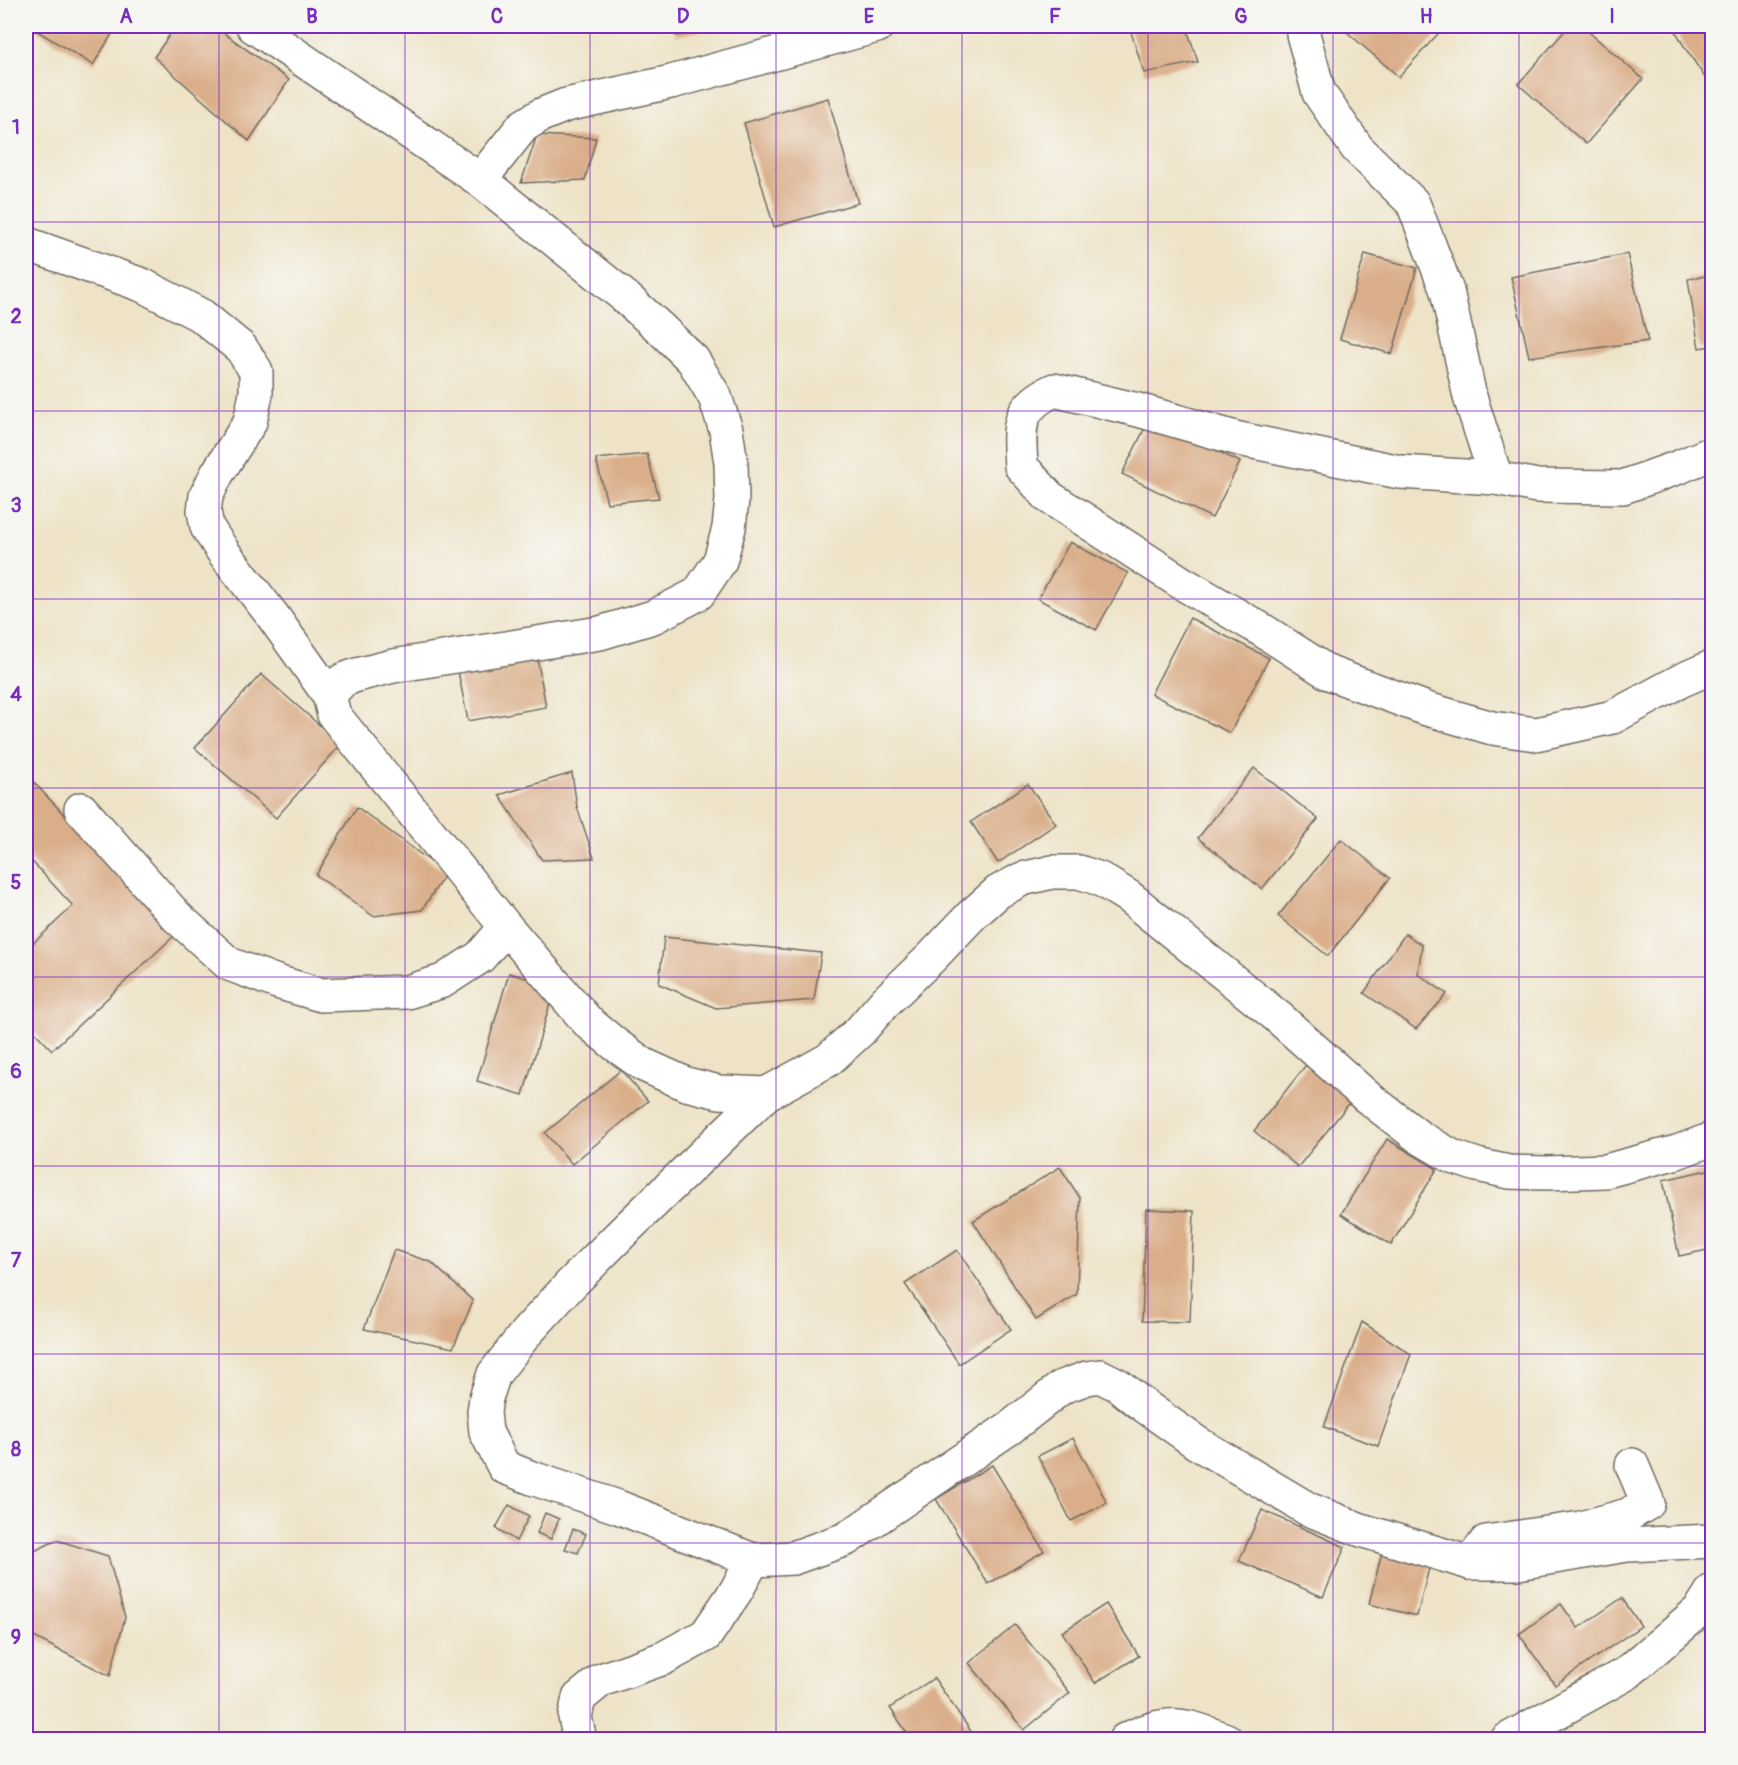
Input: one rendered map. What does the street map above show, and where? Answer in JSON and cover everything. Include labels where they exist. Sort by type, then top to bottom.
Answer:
[{"type":"street","points":[[253,26],[480,180],[661,328],[693,360],[715,397],[726,430],[731,463],[732,501],[729,528],[720,561],[698,594],[653,617],[600,633],[393,666],[343,680],[329,695]]},
{"type":"street","points":[[480,180],[523,126],[541,115],[566,105],[671,82],[877,26]]},
{"type":"street","points":[[1304,26],[1319,93],[1357,148],[1413,203],[1448,291],[1470,397],[1496,478]]},
{"type":"street","points":[[27,244],[142,285],[202,316],[241,348],[256,371],[256,394],[250,422],[206,496],[204,512],[207,527],[329,695],[334,715],[506,927],[588,1022],[644,1065],[686,1084],[719,1092],[766,1094]]},
{"type":"street","points":[[1713,453],[1623,487],[1537,486],[1496,478],[1389,470],[1239,439],[1128,407],[1054,390],[1042,395],[1024,412],[1020,431],[1021,466],[1049,497],[1182,583],[1329,673],[1427,709],[1492,728],[1536,734],[1613,717],[1682,680],[1713,667]]},
{"type":"street","points":[[81,809],[177,916],[229,963],[299,989],[321,995],[365,994],[407,992],[434,984],[443,981],[480,957],[506,927]]},
{"type":"street","points":[[1713,1139],[1677,1152],[1606,1171],[1509,1172],[1453,1157],[1419,1137],[1366,1096],[1278,1017],[1129,897],[1100,879],[1078,872],[1052,872],[1022,879],[998,892],[972,915],[932,958],[885,1002],[860,1031],[828,1060],[766,1094],[624,1231],[526,1332],[494,1374],[484,1412],[486,1432],[504,1467],[618,1507],[753,1560],[793,1558],[846,1539],[1011,1427],[1062,1387],[1100,1376],[1118,1385],[1197,1443],[1308,1509],[1361,1530],[1470,1563],[1518,1563],[1627,1545],[1713,1541]]},
{"type":"street","points":[[1470,1563],[1486,1542],[1581,1528],[1628,1515],[1648,1503],[1632,1465]]},
{"type":"street","points":[[580,1740],[575,1717],[579,1698],[601,1680],[664,1658],[706,1635],[736,1591],[753,1560]]},
{"type":"street","points":[[1507,1740],[1627,1673],[1700,1610],[1713,1591]]},
{"type":"street","points":[[1125,1740],[1143,1731],[1168,1724],[1185,1726],[1226,1740]]},
{"type":"building","points":[[29,26],[117,26],[93,65]]},
{"type":"building","points":[[176,26],[214,26],[289,80],[249,141],[154,57]]},
{"type":"building","points":[[676,26],[721,26],[676,36]]},
{"type":"building","points":[[1129,26],[1186,26],[1198,62],[1144,73]]},
{"type":"building","points":[[1340,26],[1445,26],[1399,77]]},
{"type":"building","points":[[1569,26],[1582,26],[1643,79],[1586,144],[1518,84]]},
{"type":"building","points":[[1673,26],[1712,26],[1712,88],[1684,46]]},
{"type":"building","points":[[828,98],[858,203],[774,227],[744,123]]},
{"type":"building","points":[[537,135],[596,138],[585,180],[521,183]]},
{"type":"building","points":[[1365,254],[1417,268],[1392,354],[1340,339]]},
{"type":"building","points":[[1627,254],[1648,341],[1529,357],[1511,277]]},
{"type":"building","points":[[1712,275],[1712,346],[1699,348],[1688,279]]},
{"type":"building","points":[[1150,418],[1240,462],[1212,518],[1122,474]]},
{"type":"building","points":[[647,454],[659,498],[607,503],[596,459]]},
{"type":"building","points":[[1070,542],[1128,573],[1096,630],[1038,599]]},
{"type":"building","points":[[1190,618],[1269,658],[1230,733],[1151,694]]},
{"type":"building","points":[[536,652],[546,707],[468,721],[457,666]]},
{"type":"building","points":[[261,674],[341,744],[276,818],[195,748]]},
{"type":"building","points":[[1254,768],[1318,819],[1262,889],[1198,838]]},
{"type":"building","points":[[572,773],[577,807],[594,858],[542,860],[499,795]]},
{"type":"building","points":[[26,774],[176,934],[52,1050],[26,1023],[26,950],[73,906],[26,855]]},
{"type":"building","points":[[1028,784],[1056,824],[998,863],[971,822]]},
{"type":"building","points":[[357,807],[446,873],[422,910],[373,916],[316,875]]},
{"type":"building","points":[[1341,839],[1390,878],[1328,956],[1278,916]]},
{"type":"building","points":[[1405,934],[1422,945],[1418,974],[1447,994],[1416,1029],[1364,993]]},
{"type":"building","points":[[664,937],[821,953],[814,1000],[716,1008],[659,984]]},
{"type":"building","points":[[509,973],[555,987],[523,1095],[477,1081]]},
{"type":"building","points":[[1306,1065],[1351,1101],[1298,1167],[1254,1131]]},
{"type":"building","points":[[621,1070],[648,1101],[572,1164],[545,1133]]},
{"type":"building","points":[[1387,1139],[1437,1169],[1391,1245],[1341,1214]]},
{"type":"building","points":[[1060,1167],[1080,1198],[1077,1294],[1036,1320],[973,1221]]},
{"type":"building","points":[[1712,1169],[1712,1249],[1679,1256],[1663,1180]]},
{"type":"building","points":[[1146,1209],[1194,1211],[1190,1322],[1142,1321]]},
{"type":"building","points":[[394,1250],[431,1262],[473,1301],[453,1348],[364,1329]]},
{"type":"building","points":[[957,1250],[1011,1329],[959,1364],[905,1284]]},
{"type":"building","points":[[1362,1322],[1411,1354],[1378,1446],[1324,1427]]},
{"type":"building","points":[[1073,1438],[1107,1503],[1071,1521],[1038,1456]]},
{"type":"building","points":[[992,1465],[1044,1551],[988,1584],[936,1499]]},
{"type":"building","points":[[509,1505],[529,1516],[516,1541],[496,1528]]},
{"type":"building","points":[[1262,1510],[1345,1547],[1323,1597],[1239,1561]]},
{"type":"building","points":[[545,1513],[559,1519],[551,1539],[537,1533]]},
{"type":"building","points":[[573,1529],[586,1534],[578,1553],[565,1549]]},
{"type":"building","points":[[57,1540],[108,1556],[125,1617],[110,1676],[26,1633],[26,1555]]},
{"type":"building","points":[[1383,1548],[1431,1560],[1417,1616],[1369,1604]]},
{"type":"building","points":[[1622,1598],[1641,1626],[1555,1685],[1519,1634],[1561,1604],[1578,1628]]},
{"type":"building","points":[[1106,1604],[1139,1656],[1095,1683],[1062,1632]]},
{"type":"building","points":[[1015,1625],[1070,1693],[1024,1730],[969,1663]]},
{"type":"building","points":[[934,1678],[977,1740],[912,1740],[890,1708]]}]
